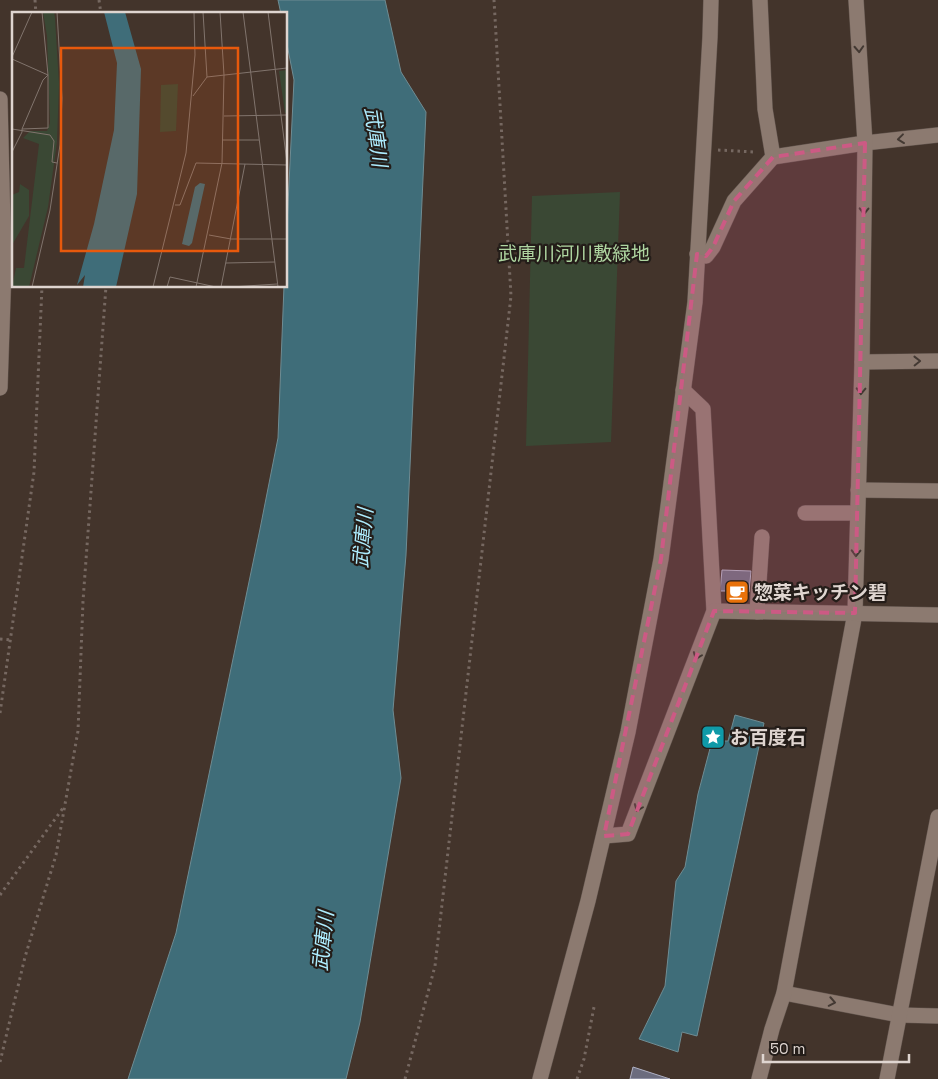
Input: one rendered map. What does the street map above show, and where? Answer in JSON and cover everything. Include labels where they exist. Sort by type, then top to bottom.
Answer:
[{"type":"street","points":[[540,1079],[604,836],[628,732],[661,559],[695,302],[711,0]]},
{"type":"street","points":[[760,0],[765,109],[773,155]]},
{"type":"street","points":[[759,1079],[784,993],[855,613],[862,362],[865,143],[856,0]]},
{"type":"street","points":[[0,99],[4,268],[0,388]]},
{"type":"street","points":[[697,254],[706,256],[710,251],[734,201],[773,155],[938,135]]},
{"type":"street","points":[[862,362],[938,361]]},
{"type":"street","points":[[604,836],[628,834],[714,611],[703,408],[683,390]]},
{"type":"street","points":[[858,490],[938,490]]},
{"type":"street","points":[[805,513],[858,513]]},
{"type":"street","points":[[757,612],[762,537]]},
{"type":"street","points":[[714,611],[938,615]]},
{"type":"street","points":[[887,1079],[938,817]]},
{"type":"street","points":[[784,993],[899,1015],[938,1016]]},
{"type":"path","points":[[404,1079],[435,966],[511,296],[494,0]]},
{"type":"path","points":[[704,149],[773,155]]},
{"type":"path","points":[[0,713],[34,472],[42,288]]},
{"type":"path","points":[[0,1062],[25,957],[56,855],[78,731],[84,592],[106,288]]},
{"type":"path","points":[[0,639],[11,640]]},
{"type":"path","points":[[0,896],[65,805]]},
{"type":"path","points":[[577,1079],[584,1059],[594,1007]]},
{"type":"highlighted area","points":[[865,143],[855,613],[714,611],[628,834],[604,836],[661,559],[697,254],[706,256],[713,247],[734,201],[773,157]]},
{"type":"green space","name":"武庫川河川敷緑地","points":[[620,192],[611,442],[526,446],[532,196]]},
{"type":"water","name":"武庫川","points":[[278,0],[385,0],[401,72],[426,112],[406,555],[393,710],[401,778],[360,1022],[346,1079],[128,1079],[176,933],[278,438],[284,288],[288,288],[288,204],[294,80],[288,49],[288,12],[281,12]]},
{"type":"water","points":[[735,715],[764,723],[697,1036],[682,1032],[678,1052],[639,1039],[665,986],[676,881],[685,867],[698,794],[712,741],[728,741]]},
{"type":"building","points":[[722,570],[751,571],[749,592],[745,593],[745,598],[729,598],[729,591],[720,591]]},
{"type":"building","points":[[633,1067],[670,1079],[630,1079]]},
{"type":"place","name":"惣菜キッチン碧","points":[[737,592]]},
{"type":"place","name":"お百度石","points":[[713,737]]}]
